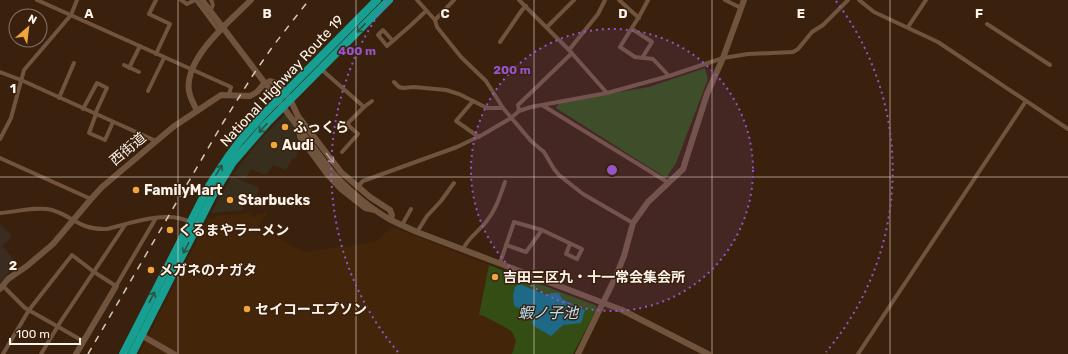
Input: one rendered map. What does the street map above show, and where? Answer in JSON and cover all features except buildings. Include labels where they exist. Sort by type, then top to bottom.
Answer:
[{"type":"highway","name":"National Highway Route 19","points":[[123,354],[138,333],[227,172],[288,96],[377,0]]},
{"type":"highway","name":"National Highway Route 19","points":[[132,354],[138,333],[190,222],[209,186],[228,157],[240,141],[320,68],[389,0]]},
{"type":"street","points":[[37,0],[231,87],[229,95]]},
{"type":"street","points":[[0,139],[11,118],[24,70],[71,15],[77,0]]},
{"type":"street","points":[[156,0],[149,14],[170,24],[156,54]]},
{"type":"street","points":[[181,0],[187,4],[196,0],[219,31]]},
{"type":"street","points":[[202,0],[324,162],[344,184],[376,210],[391,220],[417,232],[622,310],[708,354]]},
{"type":"street","points":[[206,14],[213,7],[212,0]]},
{"type":"street","points":[[197,111],[189,90],[192,70],[202,51],[219,31],[251,0]]},
{"type":"street","points":[[416,0],[435,20],[437,27],[461,57],[486,81],[503,108],[531,140],[544,152],[559,175],[583,194],[633,223]]},
{"type":"street","points":[[435,20],[454,0]]},
{"type":"street","points":[[519,0],[571,51],[607,93]]},
{"type":"street","points":[[547,27],[574,0]]},
{"type":"street","points":[[519,111],[518,105],[571,51],[598,14],[605,0]]},
{"type":"street","points":[[621,0],[639,18]]},
{"type":"street","points":[[648,0],[639,18],[620,47],[635,57],[653,59],[669,76]]},
{"type":"street","points":[[725,0],[741,8]]},
{"type":"street","points":[[578,354],[624,256],[633,223],[648,202],[683,169],[707,94],[723,58],[744,0]]},
{"type":"street","points":[[359,187],[364,181],[457,147],[479,137],[511,118],[519,111],[542,105],[607,93],[669,76],[723,58],[748,54],[792,52],[798,49],[812,32],[822,25],[848,0]]},
{"type":"street","points":[[859,0],[874,12],[938,42],[1068,129]]},
{"type":"street","points":[[908,27],[926,0]]},
{"type":"street","points":[[500,42],[526,6]]},
{"type":"street","points":[[393,41],[426,11]]},
{"type":"street","points":[[987,24],[1050,65]]},
{"type":"street","points":[[632,29],[652,42],[642,58]]},
{"type":"street","points":[[129,68],[140,46]]},
{"type":"street","points":[[148,91],[164,58]]},
{"type":"street","points":[[59,98],[74,63]]},
{"type":"street","points":[[124,65],[139,72]]},
{"type":"street","points":[[320,68],[364,107]]},
{"type":"street","points":[[0,72],[84,108],[156,142]]},
{"type":"street","name":"西街道","points":[[1,288],[8,279],[37,258],[53,244],[102,187],[173,127],[221,95],[254,95],[263,85],[270,81],[276,83],[288,96]]},
{"type":"street","points":[[394,82],[399,87],[403,88],[414,87],[446,90],[487,108],[503,108]]},
{"type":"street","points":[[84,108],[97,83],[106,88],[89,133],[104,140],[113,122]]},
{"type":"street","points":[[288,96],[298,116],[341,172],[353,184],[390,210],[392,215],[391,220]]},
{"type":"street","points":[[342,152],[358,134],[347,124],[372,101]]},
{"type":"street","points":[[473,101],[456,121],[479,137]]},
{"type":"street","points":[[858,354],[1026,101]]},
{"type":"street","points":[[542,105],[669,183]]},
{"type":"street","points":[[298,116],[300,138],[327,174],[341,189],[365,208],[376,210]]},
{"type":"street","points":[[0,158],[91,198]]},
{"type":"street","points":[[463,249],[467,241],[486,222],[498,204],[505,182]]},
{"type":"street","points":[[417,232],[427,216],[442,201],[454,183]]},
{"type":"street","points":[[402,225],[412,208]]},
{"type":"street","points":[[0,213],[51,210],[89,228],[98,229],[168,217],[190,222]]},
{"type":"street","points":[[76,354],[156,218]]},
{"type":"street","points":[[500,263],[514,222],[542,230],[570,244]]},
{"type":"street","points":[[41,354],[126,225]]},
{"type":"street","points":[[506,245],[526,252],[542,230]]},
{"type":"street","points":[[3,354],[29,310],[72,255],[94,272],[116,286]]},
{"type":"street","points":[[1,288],[25,308],[83,341]]},
{"type":"street","points":[[138,333],[174,354]]},
{"type":"shaded area","points":[[285,114],[295,127],[296,138],[302,145],[295,159],[293,158],[286,170],[273,165],[266,175],[251,169],[245,179],[233,174],[259,141]]},
{"type":"shaded area","points":[[232,176],[259,188],[257,199],[245,198],[243,210],[211,213]]},
{"type":"shaded area","name":"セイコーエプソン","points":[[268,212],[258,227],[304,252],[375,242],[392,227],[489,265],[479,315],[484,316],[512,332],[516,341],[512,354],[139,354],[209,217],[213,220],[216,216],[248,213],[254,218],[257,214]]},
{"type":"shaded area","points":[[0,224],[12,236],[2,246],[19,265],[9,272],[0,282]]},
{"type":"green space","points":[[705,68],[708,79],[676,163],[666,178],[556,108],[560,102],[649,87]]},
{"type":"green space","points":[[489,265],[595,305],[597,309],[573,354],[512,354],[516,341],[512,332],[484,316],[479,315]]},
{"type":"water","name":"蝦ノ子池","points":[[519,284],[547,295],[559,293],[562,299],[585,310],[581,323],[563,325],[551,336],[534,326],[527,312],[514,306],[513,295],[515,287]]},
{"type":"railway","points":[[88,354],[224,121],[273,46],[309,0]]},
{"type":"place","name":"ふっくら","points":[[285,127]]},
{"type":"place","name":"Audi","points":[[274,145]]},
{"type":"place","name":"FamilyMart","points":[[136,190]]},
{"type":"place","name":"Starbucks","points":[[230,200]]},
{"type":"place","name":"くるまやラーメン","points":[[170,230]]},
{"type":"place","name":"メガネのナガタ","points":[[151,270]]},
{"type":"place","name":"吉田三区九・十一常会集会所","points":[[495,277]]},
{"type":"place","name":"セイコーエプソン","points":[[247,309]]}]
